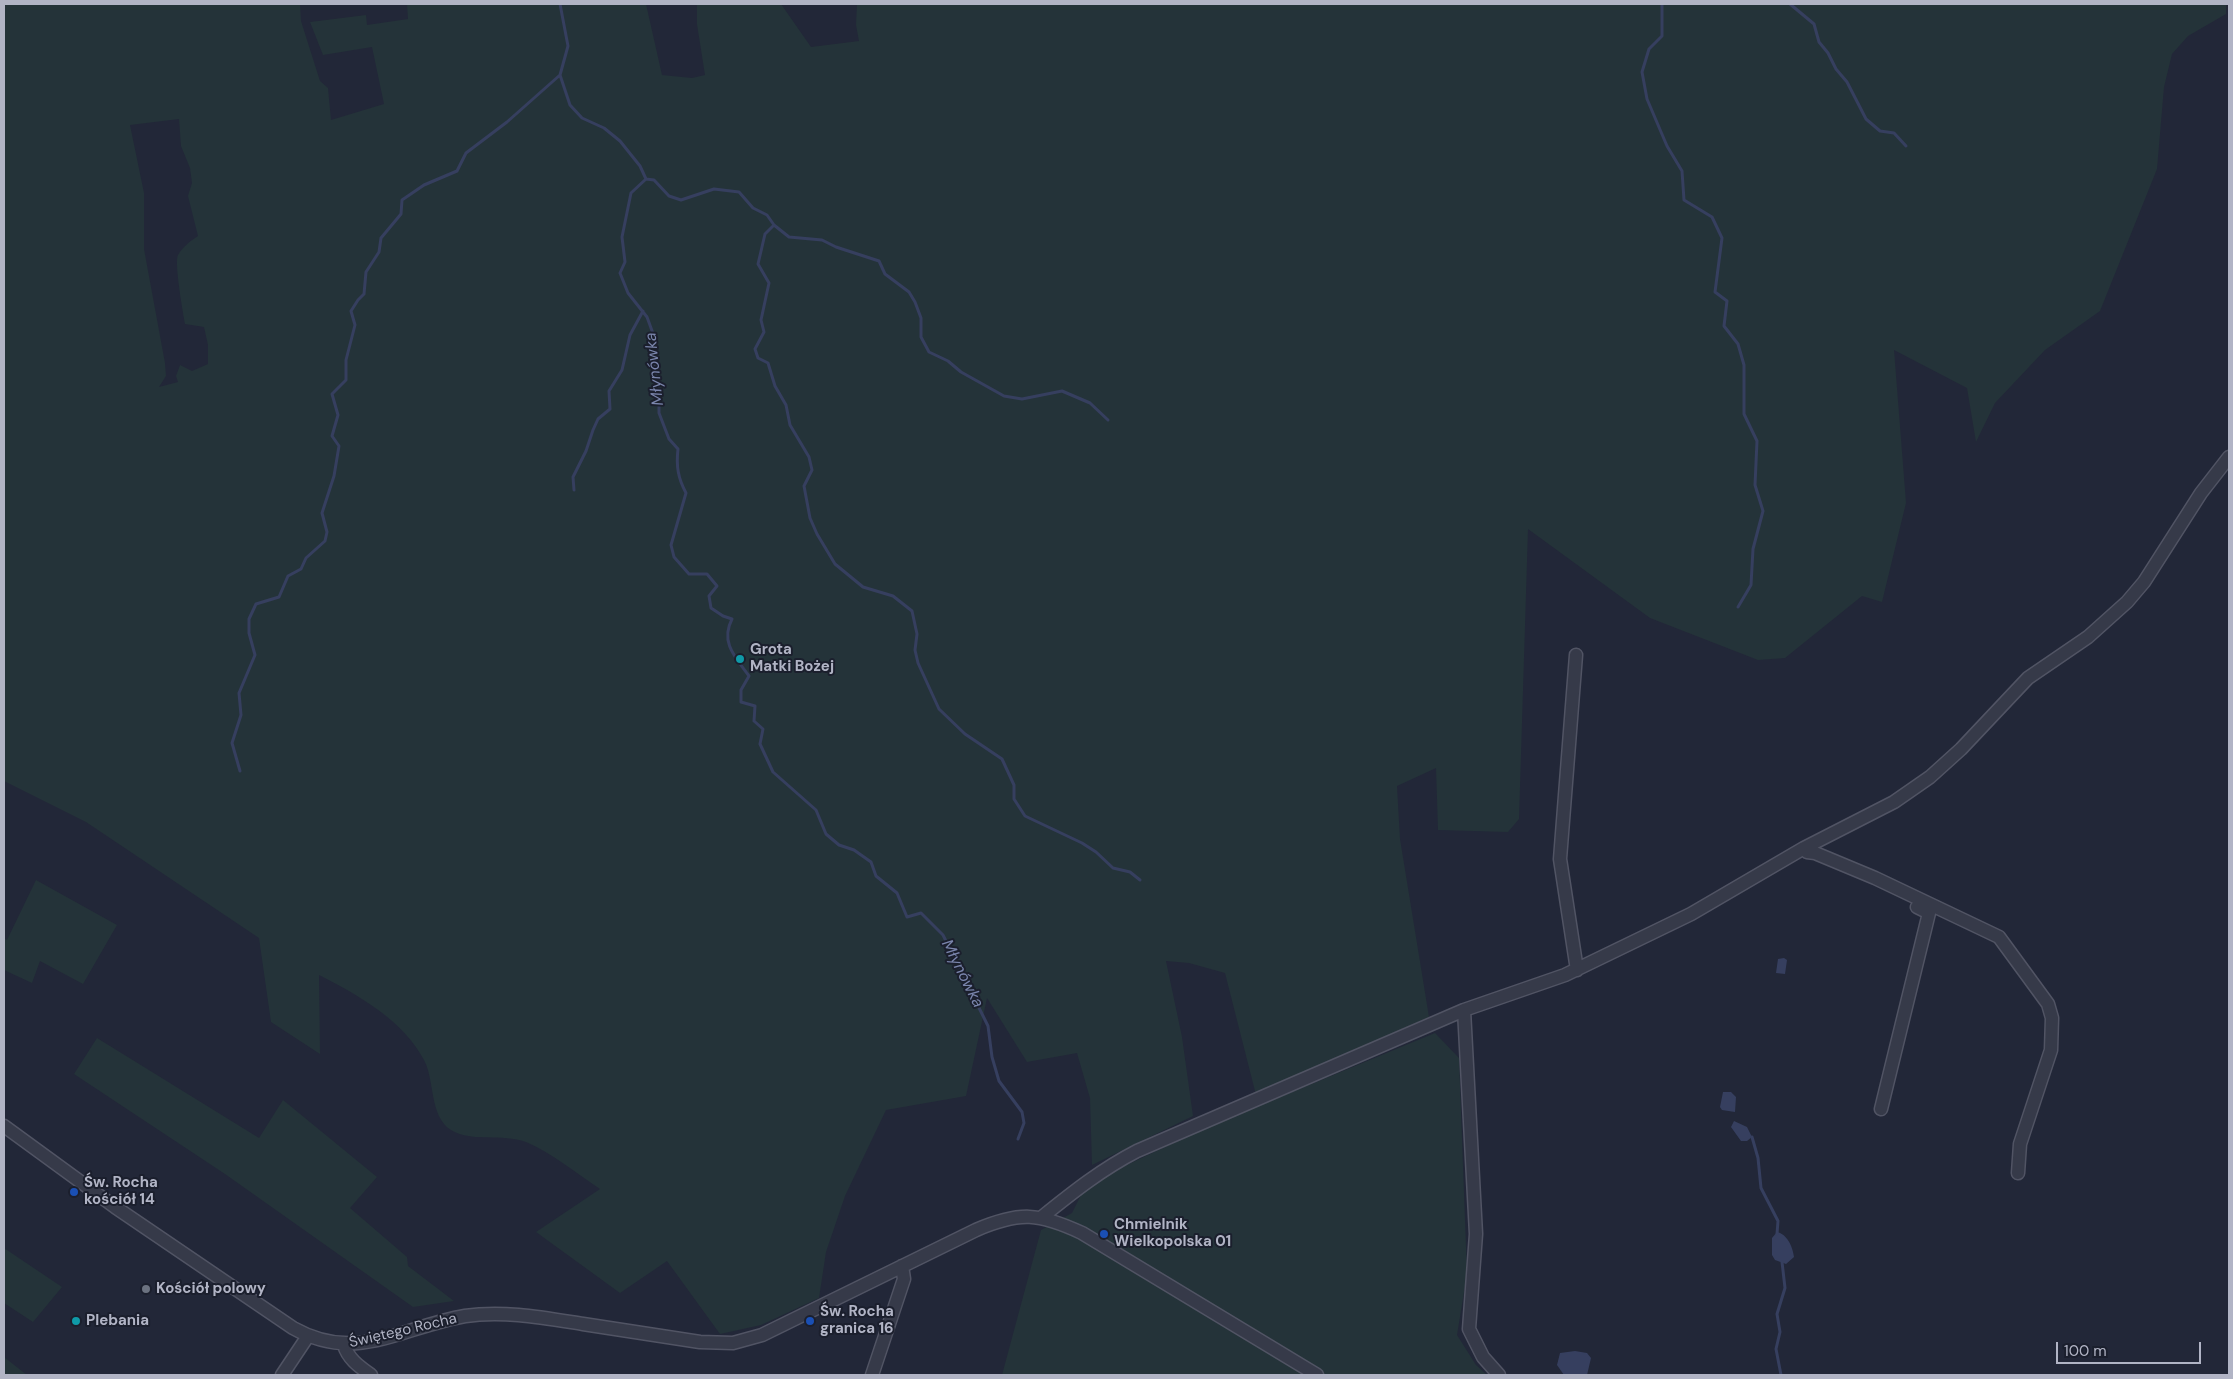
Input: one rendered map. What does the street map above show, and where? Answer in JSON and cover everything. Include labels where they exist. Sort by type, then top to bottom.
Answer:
[{"type":"street","points":[[1317,1375],[1082,1233],[1042,1217],[1088,1180],[1138,1151],[1464,1010],[1577,970],[1691,914],[1894,802],[1922,784],[1961,749],[2028,678],[2088,638],[2112,618],[2144,582],[2201,493],[2229,457]]},
{"type":"street","points":[[1576,655],[1560,859],[1577,970]]},
{"type":"street","points":[[1806,850],[1810,856],[1929,912],[1881,1109]]},
{"type":"street","points":[[1806,850],[1875,878],[1999,937],[2048,1004],[2052,1018],[2051,1050],[2020,1144],[2018,1173]]},
{"type":"street","points":[[1464,1010],[1476,1234],[1470,1329],[1483,1357],[1499,1375]]},
{"type":"street","name":"Świętego Rocha","points":[[4,1126],[115,1207],[308,1336],[344,1345],[367,1342],[466,1316],[493,1314],[530,1316],[693,1341],[733,1343],[762,1335],[993,1222],[1026,1216],[1042,1217]]},
{"type":"street","points":[[872,1375],[904,1279],[902,1266]]},
{"type":"street","points":[[282,1375],[308,1336]]},
{"type":"street","points":[[344,1345],[346,1352],[355,1363],[370,1375]]},
{"type":"shaded area","points":[[4,4],[300,4],[301,21],[320,81],[328,88],[331,120],[384,104],[372,47],[323,55],[310,22],[366,15],[367,25],[408,19],[407,4],[646,4],[662,75],[692,78],[705,75],[697,24],[697,4],[781,4],[811,47],[859,41],[856,25],[857,4],[2226,4],[2226,14],[2188,36],[2172,54],[2164,87],[2157,169],[2100,311],[2045,350],[1995,403],[1976,442],[1967,388],[1894,350],[1906,503],[1882,602],[1862,596],[1785,658],[1758,660],[1650,618],[1528,529],[1519,819],[1508,832],[1438,830],[1436,768],[1397,786],[1400,839],[1429,1017],[1256,1095],[1225,973],[1189,963],[1166,961],[1182,1037],[1193,1116],[1092,1165],[1090,1098],[1077,1053],[1027,1062],[987,998],[966,1096],[886,1110],[845,1196],[826,1252],[819,1298],[761,1325],[720,1334],[667,1261],[620,1293],[536,1232],[600,1189],[555,1157],[526,1142],[517,1139],[469,1136],[451,1130],[439,1116],[424,1060],[404,1033],[392,1021],[364,1000],[319,975],[320,1054],[271,1022],[259,938],[86,822],[4,781]],"holes":[[[179,119],[181,146],[190,168],[192,183],[188,196],[198,236],[187,244],[178,255],[179,288],[185,324],[204,327],[208,345],[208,364],[192,371],[180,365],[176,376],[178,382],[159,387],[166,376],[165,363],[144,249],[144,193],[130,125]]]},
{"type":"shaded area","points":[[36,880],[117,925],[83,984],[40,961],[32,983],[4,970],[4,938],[7,940]]},
{"type":"shaded area","points":[[1435,1033],[1459,1058],[1467,1274],[1457,1335],[1476,1365],[1487,1375],[1002,1375],[1041,1230],[1072,1213],[1083,1191],[1112,1172],[1205,1128]]},
{"type":"shaded area","points":[[97,1038],[259,1138],[283,1100],[377,1177],[350,1208],[407,1257],[408,1266],[454,1301],[413,1307],[225,1174],[74,1074]]},
{"type":"shaded area","points":[[4,1248],[62,1287],[33,1322],[4,1303]]},
{"type":"shaded area","points":[[4,1357],[27,1375],[4,1375]]},
{"type":"water","points":[[1784,958],[1787,960],[1785,974],[1776,973],[1778,959]]},
{"type":"water","points":[[1723,1092],[1731,1092],[1736,1097],[1735,1112],[1722,1110],[1720,1107]]},
{"type":"water","points":[[1734,1121],[1747,1127],[1752,1137],[1747,1141],[1741,1141],[1731,1127]]},
{"type":"water","points":[[1777,1232],[1787,1238],[1792,1249],[1794,1257],[1786,1264],[1775,1260],[1772,1255],[1772,1238]]},
{"type":"water","points":[[1575,1351],[1587,1353],[1591,1358],[1587,1375],[1564,1375],[1557,1365],[1560,1353]]},
{"type":"waterway","name":"Młynówka","points":[[560,4],[568,46],[560,75],[570,105],[582,118],[604,128],[620,141],[640,166],[646,179],[631,193],[622,237],[625,262],[620,273],[628,293],[647,317],[655,339],[652,356],[659,394],[659,413],[669,439],[678,449],[678,472],[686,493],[671,545],[674,557],[689,574],[707,574],[717,586],[709,596],[711,608],[723,616],[732,619],[729,627],[728,642],[734,656],[749,676],[741,690],[741,702],[755,706],[754,721],[763,729],[760,744],[773,772],[816,810],[826,834],[839,845],[854,850],[871,862],[876,876],[897,893],[907,917],[921,913],[943,935],[988,1026],[992,1057],[999,1081],[1022,1112],[1024,1123],[1018,1139]]},
{"type":"waterway","points":[[1662,4],[1662,36],[1649,49],[1642,72],[1647,99],[1667,146],[1682,171],[1684,200],[1712,217],[1722,238],[1715,292],[1727,301],[1724,326],[1738,344],[1744,365],[1744,414],[1757,441],[1755,485],[1763,511],[1753,549],[1751,585],[1738,607]]},
{"type":"waterway","points":[[1790,4],[1814,24],[1819,42],[1828,53],[1836,69],[1847,82],[1866,119],[1880,131],[1894,133],[1906,146]]},
{"type":"waterway","points":[[240,771],[232,743],[241,715],[239,693],[255,655],[249,633],[249,619],[256,604],[279,597],[288,576],[301,569],[306,558],[325,541],[327,532],[322,513],[334,476],[339,446],[332,436],[338,415],[332,394],[346,380],[346,360],[355,325],[351,311],[364,294],[366,272],[379,252],[381,238],[401,214],[402,200],[424,185],[457,171],[466,153],[507,122],[560,75]]},
{"type":"waterway","points":[[646,179],[654,180],[669,196],[681,200],[714,189],[739,192],[753,208],[767,215],[774,225],[765,234],[758,264],[769,283],[761,320],[764,332],[755,349],[758,358],[768,363],[775,386],[786,405],[790,425],[809,457],[812,470],[804,486],[810,518],[817,534],[835,564],[863,587],[893,596],[912,611],[917,634],[915,650],[918,663],[939,709],[965,734],[1002,759],[1014,785],[1014,799],[1025,816],[1082,843],[1096,852],[1113,868],[1130,872],[1140,880]]},
{"type":"waterway","points":[[774,225],[789,237],[822,240],[836,247],[879,261],[885,274],[909,292],[915,302],[921,318],[921,337],[929,352],[948,361],[961,372],[1004,396],[1022,399],[1062,391],[1090,403],[1108,420]]},
{"type":"waterway","points":[[574,490],[573,477],[586,451],[598,419],[610,409],[609,391],[622,370],[630,335],[643,311]]},
{"type":"waterway","points":[[1752,1137],[1758,1158],[1761,1188],[1778,1221],[1777,1234]]},
{"type":"waterway","points":[[1781,1375],[1776,1349],[1780,1332],[1777,1314],[1785,1288],[1782,1262]]},
{"type":"place","name":"Grota Matki Bożej","points":[[740,659]]},
{"type":"place","name":"Św. Rocha kościół 14","points":[[74,1192]]},
{"type":"place","name":"Chmielnik Wielkopolska 01","points":[[1104,1234]]},
{"type":"place","name":"Kościół polowy","points":[[146,1289]]},
{"type":"place","name":"Plebania","points":[[76,1321]]},
{"type":"place","name":"Św. Rocha granica 16","points":[[810,1321]]}]
